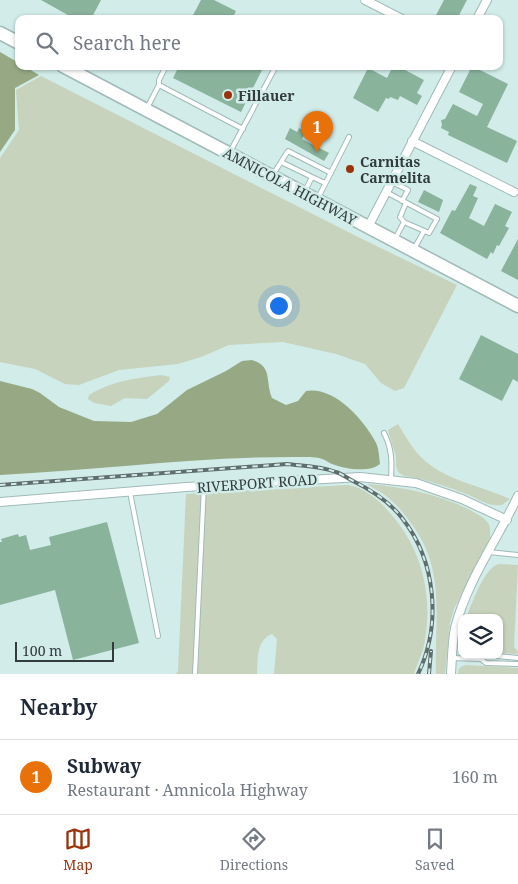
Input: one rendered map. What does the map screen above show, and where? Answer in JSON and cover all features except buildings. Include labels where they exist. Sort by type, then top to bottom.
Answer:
[{"type":"main road","points":[[0,33],[15,41]]},
{"type":"main road","name":"AMNICOLA HIGHWAY","points":[[70,70],[518,306]]},
{"type":"street","points":[[365,0],[394,15]]},
{"type":"street","points":[[479,15],[487,0]]},
{"type":"street","points":[[368,227],[450,70]]},
{"type":"street","points":[[412,141],[514,192]]},
{"type":"street","name":"RIVERPORT ROAD","points":[[0,502],[346,477],[391,479],[416,483],[507,520]]},
{"type":"street","points":[[451,674],[454,630],[459,614],[466,596],[518,496]]},
{"type":"lane","points":[[146,110],[159,85],[159,80],[164,70]]},
{"type":"lane","points":[[229,154],[274,70]]},
{"type":"lane","points":[[159,85],[243,129]]},
{"type":"lane","points":[[317,200],[349,138]]},
{"type":"lane","points":[[272,177],[288,150],[331,173]]},
{"type":"lane","points":[[281,162],[325,183]]},
{"type":"lane","points":[[304,193],[312,177]]},
{"type":"lane","points":[[392,182],[408,190],[402,201]]},
{"type":"lane","points":[[386,192],[406,203],[415,210],[437,219],[429,233],[406,222],[400,214],[406,203]]},
{"type":"lane","points":[[394,241],[411,217]]},
{"type":"lane","points":[[416,227],[419,222]]},
{"type":"lane","points":[[413,251],[424,231]]},
{"type":"lane","points":[[384,433],[389,443],[391,454],[391,479]]},
{"type":"lane","points":[[195,674],[204,486]]},
{"type":"lane","points":[[130,492],[158,636]]},
{"type":"lane","points":[[489,552],[518,554]]},
{"type":"lane","points":[[503,657],[518,658]]},
{"type":"lane","points":[[452,658],[458,658]]},
{"type":"lane","points":[[481,659],[486,663],[518,664]]},
{"type":"green space","points":[[0,52],[15,61],[15,70],[31,70],[39,75],[15,88],[15,130],[0,152]]},
{"type":"green space","points":[[41,76],[360,238],[457,285],[404,388],[395,391],[381,383],[365,364],[336,354],[283,342],[229,345],[178,364],[119,370],[79,385],[65,384],[35,369],[0,362],[0,158],[19,130],[16,90]]},
{"type":"green space","points":[[252,360],[259,363],[266,370],[272,398],[286,405],[298,401],[306,391],[317,391],[337,399],[346,406],[370,432],[378,449],[380,464],[370,468],[350,469],[315,457],[265,457],[0,475],[0,381],[32,389],[59,407],[94,421],[131,422],[157,414],[187,390],[242,361]]},
{"type":"green space","points":[[161,375],[170,377],[169,381],[147,399],[125,398],[111,406],[94,403],[88,399],[89,395],[97,390],[115,383]]},
{"type":"green space","points":[[398,424],[420,456],[440,471],[463,482],[510,499],[502,505],[489,504],[453,489],[429,481],[404,476],[398,472],[396,457],[388,430]]},
{"type":"green space","points":[[367,484],[408,489],[447,500],[472,511],[483,518],[489,525],[490,538],[454,609],[450,623],[445,674],[436,674],[436,595],[434,576],[422,540],[395,503]]},
{"type":"green space","points":[[348,485],[365,491],[385,507],[410,541],[423,574],[426,591],[427,627],[424,645],[414,674],[274,674],[277,639],[272,634],[260,645],[257,674],[176,674],[178,671],[186,494]]},
{"type":"green space","points":[[499,564],[518,565],[514,647],[518,652],[517,654],[503,653],[503,614],[468,614],[484,579]]},
{"type":"green space","points":[[466,665],[518,668],[518,674],[458,674],[460,668]]},
{"type":"railway","points":[[0,485],[287,464],[318,467],[338,473],[386,501],[402,518],[422,553],[432,593],[432,614],[426,655],[418,674]]},
{"type":"railway","points":[[429,674],[431,651]]},
{"type":"place","name":"Fillauer","points":[[228,95]]},
{"type":"place","name":"Subway","points":[[317,152]]},
{"type":"place","name":"Carnitas Carmelita","points":[[350,169]]}]
